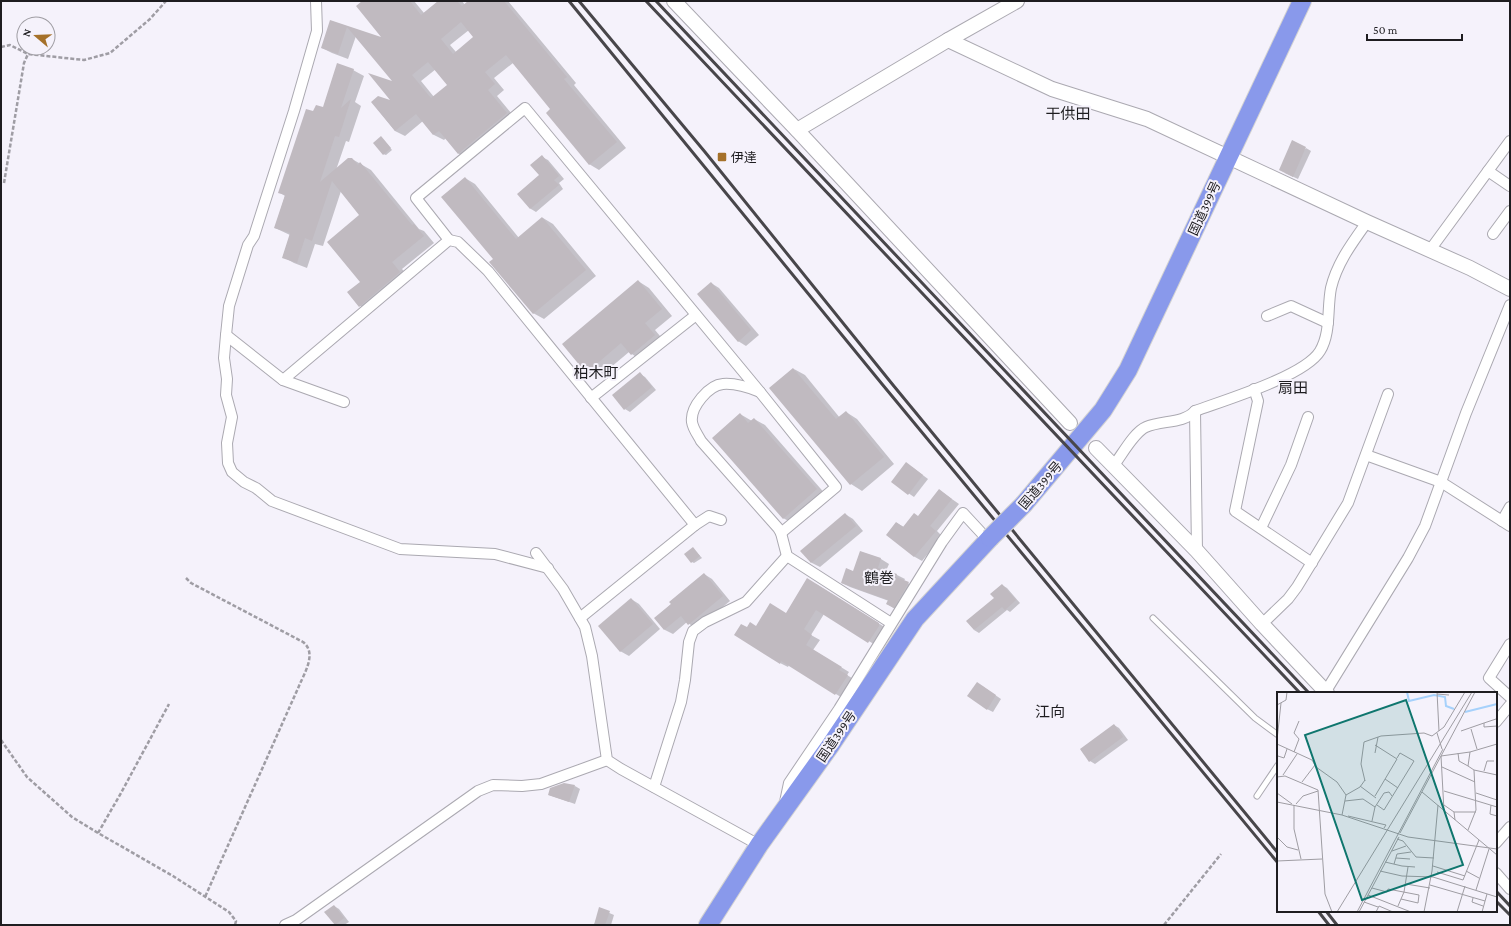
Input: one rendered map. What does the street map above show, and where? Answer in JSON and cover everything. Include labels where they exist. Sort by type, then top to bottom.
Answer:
[{"type":"highway","name":"国道399号","points":[[708,925],[759,845],[830,746],[915,619],[989,539],[1024,504],[1103,410],[1128,370],[1302,1]]},
{"type":"street","points":[[316,1],[317,31],[292,119],[254,236],[248,245],[229,306],[224,358],[227,379],[226,395],[232,417],[227,443],[228,463],[232,472],[272,501],[400,549],[495,554],[548,568]]},
{"type":"street","points":[[674,1],[797,130],[1070,423]]},
{"type":"street","points":[[797,130],[1014,1]]},
{"type":"street","points":[[948,40],[1052,89],[1147,119],[1228,158],[1470,268],[1510,289]]},
{"type":"street","points":[[695,525],[488,271],[458,242],[449,240],[416,198],[525,108],[760,392],[836,487],[781,533]]},
{"type":"street","points":[[1430,250],[1510,141]]},
{"type":"street","points":[[1488,171],[1510,186]]},
{"type":"street","points":[[1493,234],[1510,211]]},
{"type":"street","points":[[1114,466],[1134,438],[1146,427],[1190,416],[1195,410],[1254,389],[1301,369],[1314,359],[1325,340],[1330,298],[1336,271],[1347,250],[1367,222]]},
{"type":"street","points":[[283,380],[449,240]]},
{"type":"street","points":[[1096,448],[1197,551],[1262,624],[1326,692],[1408,558],[1425,526],[1466,413],[1510,305]]},
{"type":"street","points":[[1266,316],[1291,306],[1328,323]]},
{"type":"street","points":[[591,398],[696,315]]},
{"type":"street","points":[[226,335],[283,380],[344,402]]},
{"type":"street","points":[[760,392],[736,384],[717,385],[709,390],[700,399],[694,411],[692,420],[701,441],[781,533],[787,556],[891,623]]},
{"type":"street","points":[[1254,389],[1258,401],[1235,511],[1312,563]]},
{"type":"street","points":[[1262,624],[1288,599],[1312,563],[1348,503],[1388,394]]},
{"type":"street","points":[[1195,410],[1197,551]]},
{"type":"street","points":[[1261,528],[1291,466],[1308,417]]},
{"type":"street","points":[[1366,455],[1441,482],[1506,524],[1510,507]]},
{"type":"street","points":[[784,810],[789,783],[839,709],[942,542],[963,513],[989,539]]},
{"type":"street","points":[[580,618],[695,525],[709,516],[721,520]]},
{"type":"street","points":[[536,552],[563,589],[585,626],[592,656],[607,760]]},
{"type":"street","points":[[654,787],[681,702],[689,642],[693,632],[705,622],[746,602],[787,556]]},
{"type":"street","points":[[1510,644],[1489,678],[1510,697]]},
{"type":"street","points":[[1497,721],[1510,706]]},
{"type":"street","points":[[285,925],[296,920],[478,791],[493,785],[522,786],[541,784],[607,760],[759,845]]},
{"type":"street","points":[[1497,842],[1510,827]]},
{"type":"street","points":[[1497,874],[1510,889]]},
{"type":"lane","points":[[1153,618],[1255,718],[1277,734]]},
{"type":"lane","points":[[1257,796],[1277,766]]},
{"type":"path","points":[[47,56],[84,60],[110,53],[150,19],[166,1]]},
{"type":"path","points":[[1,47],[10,45],[16,48]]},
{"type":"path","points":[[4,183],[24,63],[27,56]]},
{"type":"path","points":[[186,578],[191,583],[303,642],[308,646],[310,660],[205,897]]},
{"type":"path","points":[[98,833],[169,704]]},
{"type":"path","points":[[1,740],[27,777],[72,817],[173,876],[228,912],[236,921],[236,925]]},
{"type":"path","points":[[1164,925],[1220,854]]},
{"type":"building","points":[[362,1],[410,1],[421,15],[438,1],[457,1],[462,6],[468,1],[504,1],[567,77],[564,79],[617,142],[589,165],[546,113],[550,109],[506,55],[485,72],[495,84],[488,90],[507,113],[458,154],[439,131],[433,135],[416,114],[395,131],[371,102],[378,96],[390,100],[368,73],[392,81],[347,27],[338,54],[321,48],[330,20],[381,37],[356,6]],"holes":[[[461,22],[473,37],[453,54],[441,39]],[[428,62],[447,85],[431,98],[412,75]]]},
{"type":"building","points":[[337,63],[354,69],[341,108],[351,99],[339,137],[335,136],[320,182],[348,158],[352,158],[358,165],[360,162],[412,225],[414,224],[424,236],[392,262],[400,272],[359,307],[347,292],[360,282],[327,242],[359,215],[332,181],[312,241],[305,238],[297,263],[282,258],[290,233],[274,228],[285,195],[278,193],[306,109],[313,111],[316,105],[323,107]]},
{"type":"building","points":[[381,136],[391,148],[383,155],[373,143]]},
{"type":"building","points":[[1292,140],[1306,147],[1293,177],[1279,170]]},
{"type":"building","points":[[542,155],[559,176],[554,180],[559,185],[530,209],[517,194],[539,175],[530,165]]},
{"type":"building","points":[[465,177],[516,239],[542,217],[586,270],[533,314],[489,262],[493,259],[441,197]]},
{"type":"building","points":[[638,280],[662,309],[645,323],[655,335],[631,355],[621,343],[586,373],[562,344]]},
{"type":"building","points":[[711,282],[751,330],[738,342],[697,294]]},
{"type":"building","points":[[793,368],[836,419],[846,411],[884,457],[850,485],[769,388]]},
{"type":"building","points":[[640,372],[652,387],[624,410],[612,395]]},
{"type":"building","points":[[740,413],[748,423],[754,418],[817,489],[783,519],[712,438]]},
{"type":"building","points":[[906,462],[923,475],[908,495],[891,482]]},
{"type":"building","points":[[939,489],[952,499],[930,526],[936,531],[914,557],[886,535],[896,522],[903,527],[914,513],[918,516]]},
{"type":"building","points":[[845,513],[856,526],[811,563],[800,551]]},
{"type":"building","points":[[693,547],[700,556],[691,563],[684,554]]},
{"type":"building","points":[[860,551],[881,558],[878,568],[897,574],[896,577],[909,582],[894,608],[886,604],[888,600],[841,583],[846,568],[853,571]]},
{"type":"building","points":[[704,573],[723,596],[688,625],[681,616],[664,630],[654,618],[671,604],[669,602]]},
{"type":"building","points":[[807,578],[879,623],[879,626],[868,643],[816,610],[804,629],[812,635],[806,645],[842,667],[839,670],[848,675],[835,695],[781,661],[780,664],[734,635],[741,624],[747,627],[750,622],[756,626],[770,603],[786,613]]},
{"type":"building","points":[[1002,584],[1016,600],[1005,610],[1002,607],[974,630],[966,621],[994,598],[990,594]]},
{"type":"building","points":[[631,598],[653,624],[620,652],[598,626]]},
{"type":"building","points":[[977,682],[996,695],[987,710],[967,696]]},
{"type":"building","points":[[1114,724],[1123,737],[1089,762],[1080,749]]},
{"type":"building","points":[[564,783],[575,785],[569,802],[548,795],[550,788]]},
{"type":"building","points":[[334,905],[344,918],[335,925],[324,912]]},
{"type":"building","points":[[599,907],[610,911],[605,925],[594,925]]},
{"type":"railway","points":[[569,1],[882,384],[1277,862]]},
{"type":"railway","points":[[579,1],[705,152],[893,385],[1277,852]]},
{"type":"railway","points":[[646,1],[1299,692]]},
{"type":"railway","points":[[656,1],[1308,692]]},
{"type":"railway","points":[[1497,892],[1510,906]]},
{"type":"railway","points":[[1497,902],[1510,915]]},
{"type":"railway","points":[[1319,912],[1329,925]]},
{"type":"railway","points":[[1327,912],[1337,925]]},
{"type":"place","name":"伊達","points":[[722,157]]},
{"type":"district","name":"干供田","points":[[1068,114]]},
{"type":"district","name":"柏木町","points":[[596,373]]},
{"type":"district","name":"扇田","points":[[1293,388]]},
{"type":"district","name":"鶴巻","points":[[879,578]]},
{"type":"district","name":"江向","points":[[1050,712]]}]
